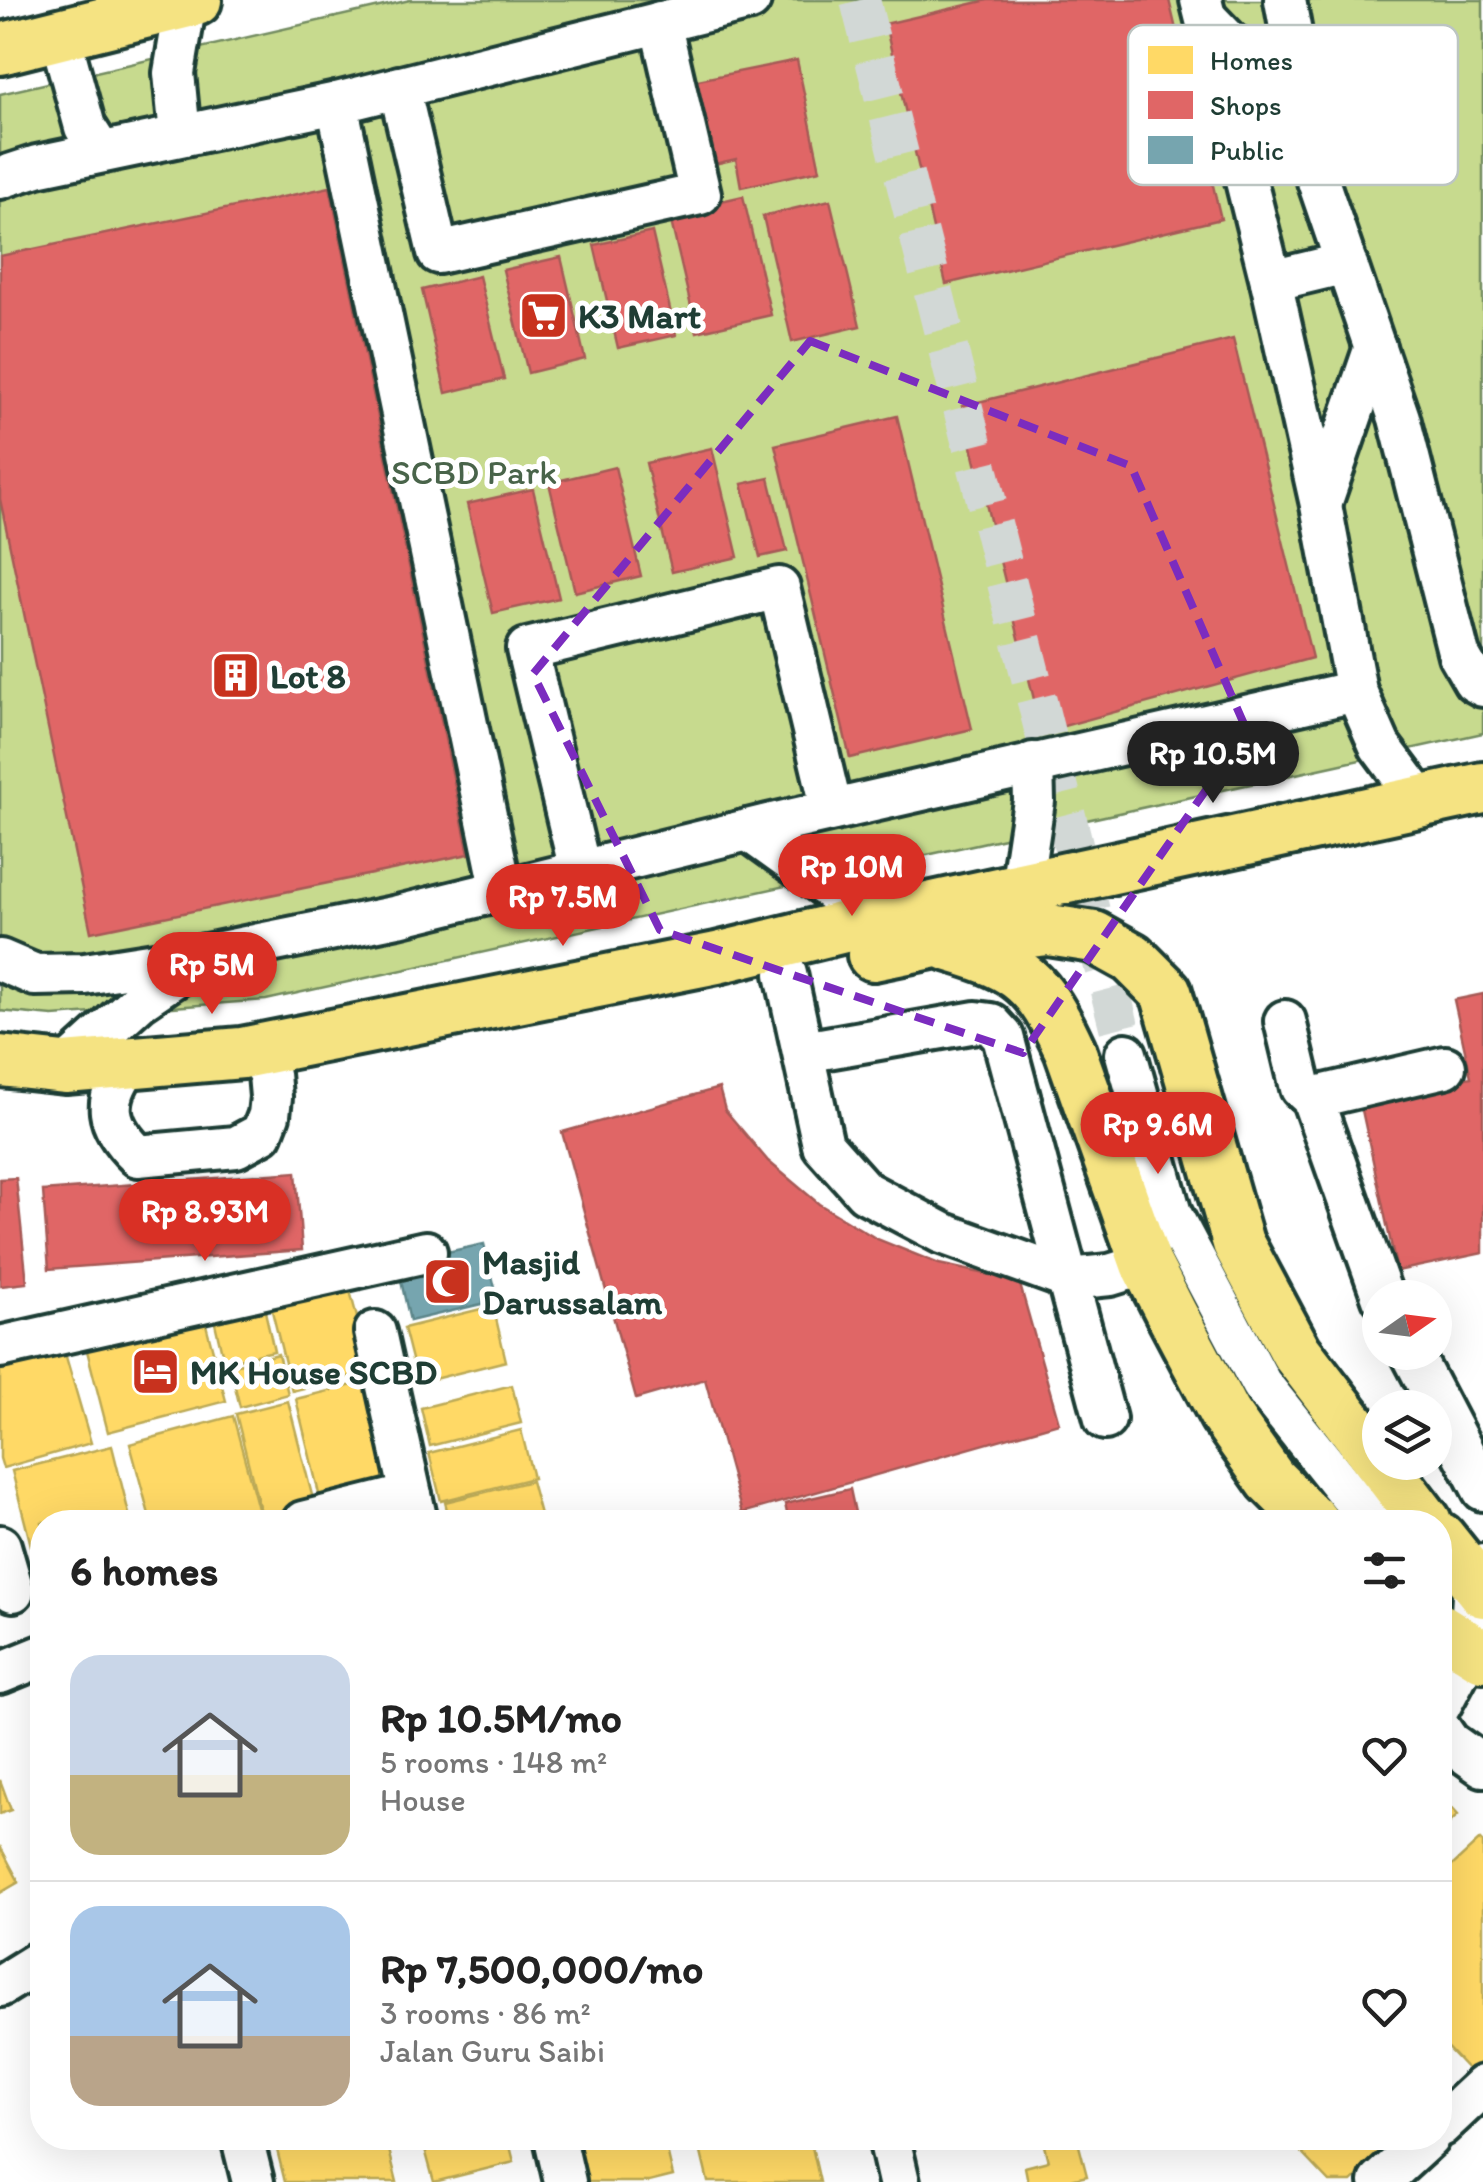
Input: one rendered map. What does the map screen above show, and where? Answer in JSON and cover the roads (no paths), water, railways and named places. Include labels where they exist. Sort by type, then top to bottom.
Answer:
[{"type":"main road","points":[[0,48],[189,1]]},
{"type":"main road","points":[[0,1061],[65,1068],[216,1058],[716,958],[873,920],[1483,788]]},
{"type":"main road","points":[[716,958],[786,974],[936,942],[1048,930],[1094,937],[1132,958],[1166,992],[1238,1243],[1296,1352],[1417,1510]]},
{"type":"main road","points":[[936,942],[999,960],[1036,989],[1070,1050],[1146,1264],[1224,1414],[1271,1480],[1301,1510]]},
{"type":"main road","points":[[1452,1568],[1470,1613]]},
{"type":"street","points":[[0,178],[101,152],[337,104],[750,0]]},
{"type":"street","points":[[1285,0],[1290,25]]},
{"type":"street","points":[[180,135],[174,74],[189,1]]},
{"type":"street","points":[[399,88],[438,254],[700,194],[660,22]]},
{"type":"street","points":[[59,32],[85,127],[101,152]]},
{"type":"street","points":[[337,104],[502,892]]},
{"type":"street","points":[[1247,185],[1321,504],[1356,691],[1380,746],[1421,801]]},
{"type":"street","points":[[1319,185],[1398,418],[1459,655],[1474,681],[1483,686]]},
{"type":"street","points":[[1271,281],[1346,263]]},
{"type":"street","points":[[1321,504],[1375,347]]},
{"type":"street","points":[[580,870],[527,649],[779,588],[832,810]]},
{"type":"street","points":[[0,960],[34,975],[85,974],[206,955],[502,892],[832,810],[1356,691]]},
{"type":"street","points":[[1020,888],[1034,801],[1033,763]]},
{"type":"street","points":[[748,830],[873,920]]},
{"type":"street","points":[[65,1068],[140,1000],[206,955]]},
{"type":"street","points":[[786,974],[823,1145],[865,1192],[942,1233],[1069,1279],[1110,1276],[1146,1264]]},
{"type":"street","points":[[1294,1019],[1317,1084],[1312,1098],[1377,1280]]},
{"type":"street","points":[[804,1052],[976,1022],[990,1024],[1003,1037],[1104,1419]]},
{"type":"street","points":[[129,1064],[114,1083],[109,1098],[119,1138],[138,1156],[236,1148],[262,1133],[270,1116],[269,1074],[254,1050]]},
{"type":"street","points":[[1126,1054],[1171,1214],[1261,1384],[1360,1510]]},
{"type":"street","points":[[1312,1098],[1445,1067]]},
{"type":"street","points":[[0,1347],[426,1252]]},
{"type":"street","points":[[374,1332],[414,1509]]},
{"type":"street","points":[[1420,1370],[1483,1490]]},
{"type":"street","points":[[0,1546],[18,1590]]},
{"type":"street","points":[[1452,1669],[1470,1613]]},
{"type":"street","points":[[0,1673],[30,1661]]},
{"type":"street","points":[[1452,1744],[1483,1766]]},
{"type":"street","points":[[0,1986],[30,1967]]},
{"type":"street","points":[[1452,2115],[1483,2086]]},
{"type":"street","points":[[245,2150],[253,2182]]},
{"type":"street","points":[[557,2150],[564,2182]]},
{"type":"street","points":[[891,2150],[899,2182]]},
{"type":"street","points":[[1380,2182],[1415,2150]]},
{"type":"tunnel","points":[[860,0],[1126,1054]]},
{"type":"place","name":"K3 Mart","points":[[543,316]]},
{"type":"place","name":"Lot 8","points":[[235,676]]},
{"type":"place","name":"Masjid Darussalam","points":[[447,1282]]},
{"type":"place","name":"MK House SCBD","points":[[155,1372]]},
{"type":"park label","name":"SCBD Park","points":[[474,472]]}]
